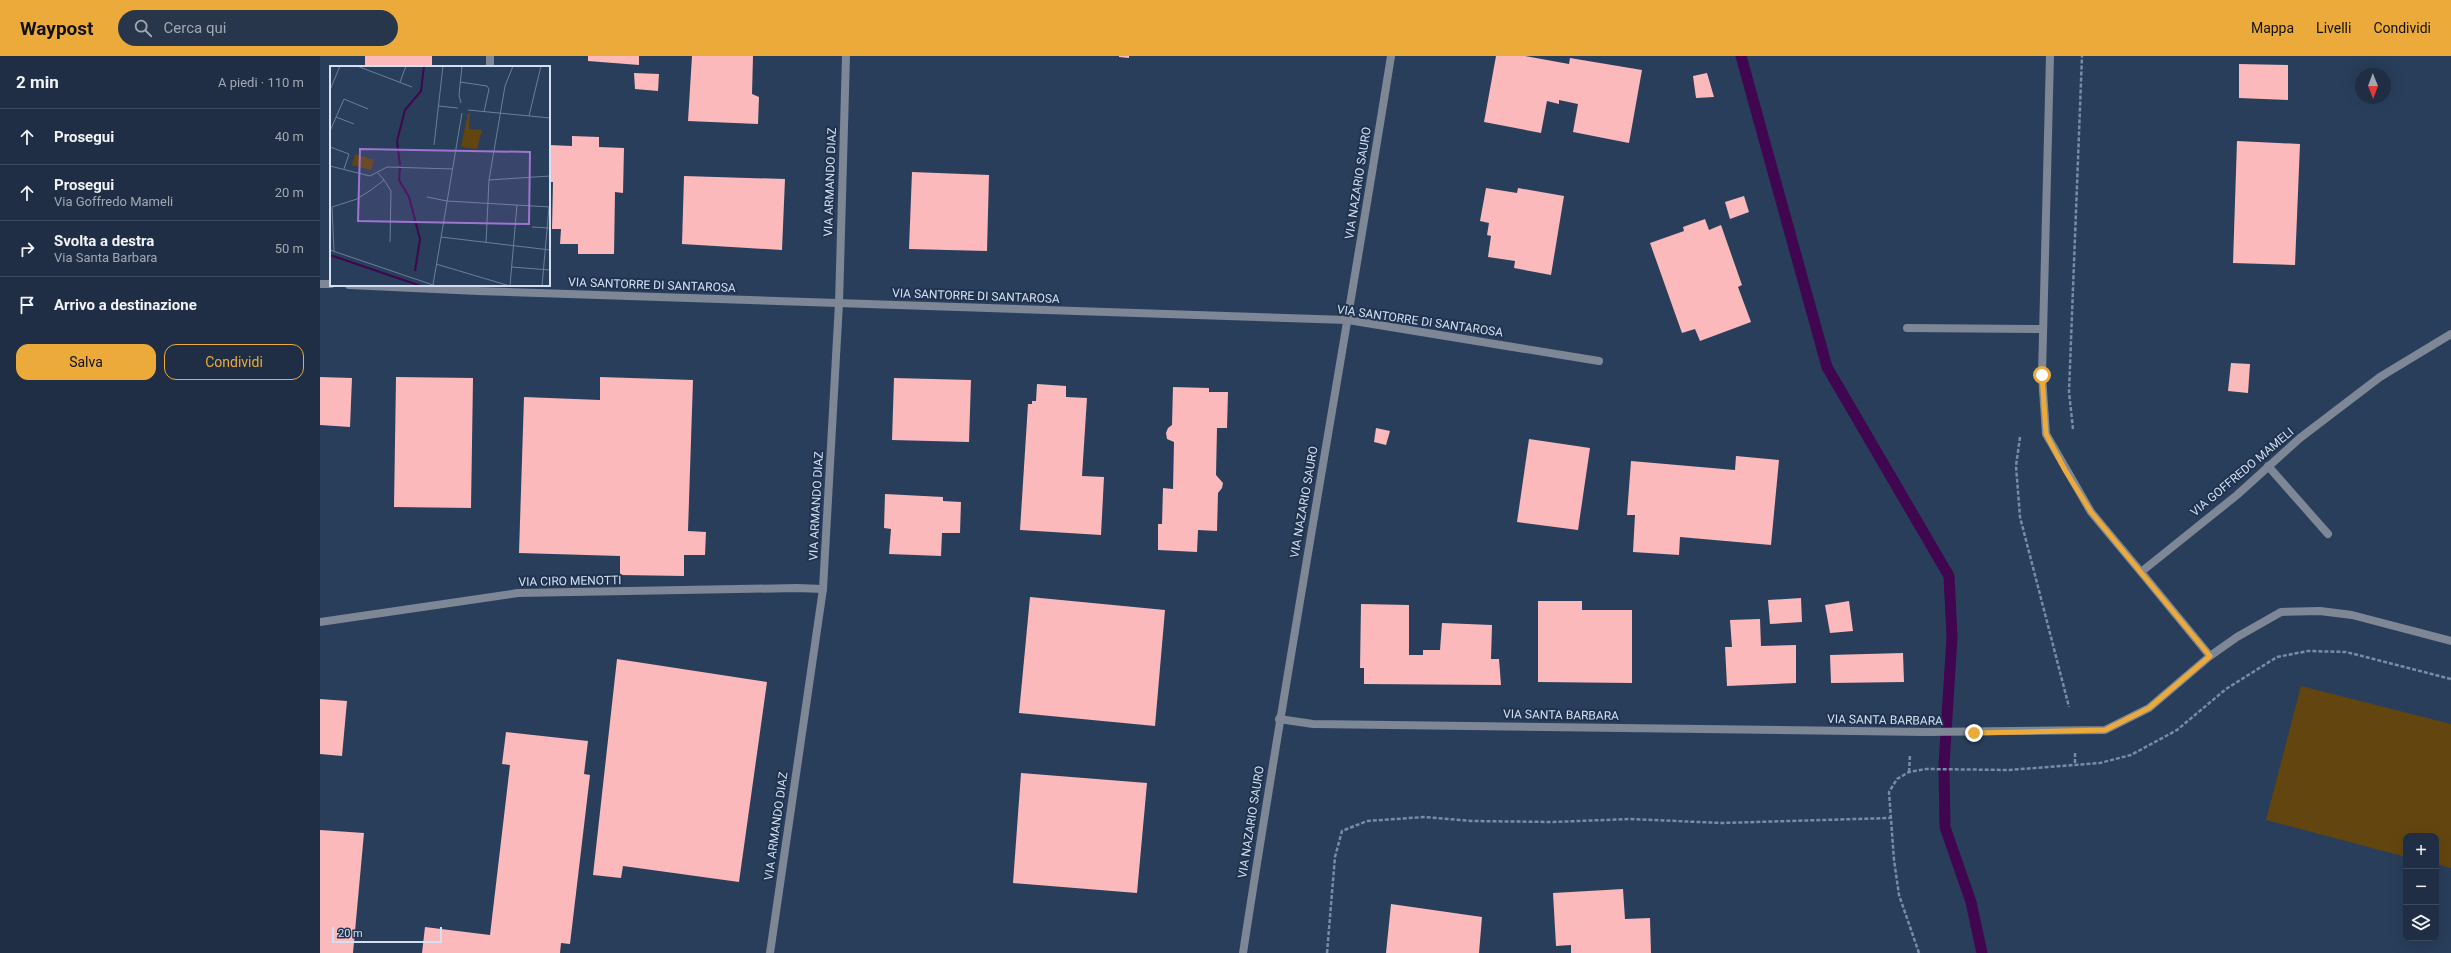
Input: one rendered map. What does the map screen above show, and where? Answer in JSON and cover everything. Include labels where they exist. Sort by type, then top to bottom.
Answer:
[{"type":"street","name":"VIA ARMANDO DIAZ","points":[[770,953],[824,589],[839,303],[846,56]]},
{"type":"street","name":"VIA NAZARIO SAURO","points":[[1243,953],[1279,719],[1348,320],[1391,56]]},
{"type":"street","points":[[2050,56],[2042,375],[2046,434],[2091,512],[2210,656]]},
{"type":"street","name":"VIA SANTORRE DI SANTAROSA","points":[[392,286],[1348,320],[1599,361]]},
{"type":"street","points":[[1907,328],[2043,329]]},
{"type":"street","name":"VIA GOFFREDO MAMELI","points":[[2141,572],[2237,495],[2300,438],[2380,377],[2451,334]]},
{"type":"street","points":[[2268,466],[2328,534]]},
{"type":"street","name":"VIA CIRO MENOTTI","points":[[320,622],[518,593],[797,588],[824,589]]},
{"type":"street","name":"VIA SANTA BARBARA","points":[[1279,719],[1313,724],[1974,733],[2105,730],[2149,708],[2210,656],[2237,637],[2281,612],[2320,611],[2352,615],[2451,641]]},
{"type":"path","points":[[2073,429],[2069,392],[2082,56]]},
{"type":"path","points":[[2020,437],[2016,466],[2020,517],[2074,731],[2075,765]]},
{"type":"path","points":[[1919,953],[1899,895],[1890,818],[1889,792],[1897,779],[1909,772],[1926,769],[1990,770],[2075,765],[2100,763],[2131,755],[2177,730],[2226,689],[2277,657],[2308,651],[2346,652],[2451,679]]},
{"type":"path","points":[[1327,953],[1335,857],[1342,831],[1367,821],[1424,817],[1472,821],[1554,822],[1629,819],[1722,823],[1890,818]]},
{"type":"shaded area","points":[[2301,686],[2451,724],[2451,868],[2439,865],[2439,833],[2403,833],[2403,856],[2266,820]]},
{"type":"building","points":[[365,56],[432,56],[432,66],[365,66]]},
{"type":"building","points":[[588,56],[639,56],[639,65],[588,61]]},
{"type":"building","points":[[692,56],[753,56],[752,94],[759,97],[758,124],[688,121]]},
{"type":"building","points":[[1129,56],[1129,58],[1119,57]]},
{"type":"building","points":[[1496,56],[1525,56],[1569,64],[1570,58],[1642,70],[1629,143],[1573,132],[1578,104],[1559,100],[1559,104],[1547,101],[1541,133],[1484,122]]},
{"type":"building","points":[[2239,64],[2288,65],[2288,100],[2239,98]]},
{"type":"building","points":[[634,73],[659,74],[658,91],[635,89]]},
{"type":"building","points":[[1707,73],[1714,97],[1696,98],[1693,76]]},
{"type":"building","points":[[572,136],[599,137],[599,147],[624,148],[623,193],[615,192],[614,254],[578,254],[578,244],[560,244],[561,229],[552,229],[553,182],[550,182],[550,145],[572,146]]},
{"type":"building","points":[[2237,141],[2300,144],[2295,265],[2233,263]]},
{"type":"building","points":[[912,172],[989,175],[987,251],[909,249]]},
{"type":"building","points":[[684,176],[785,179],[782,250],[682,244]]},
{"type":"building","points":[[1486,188],[1517,193],[1518,188],[1564,196],[1551,275],[1514,268],[1515,261],[1488,257],[1491,236],[1487,235],[1489,223],[1480,221]]},
{"type":"building","points":[[1744,196],[1749,212],[1730,219],[1725,202]]},
{"type":"building","points":[[1705,219],[1709,230],[1721,225],[1742,285],[1738,287],[1751,322],[1700,341],[1695,329],[1682,333],[1650,243],[1684,231],[1683,227]]},
{"type":"building","points":[[2231,363],[2250,364],[2248,393],[2228,391]]},
{"type":"building","points":[[320,377],[352,378],[350,427],[320,425]]},
{"type":"building","points":[[396,377],[473,378],[471,508],[394,507]]},
{"type":"building","points":[[600,377],[693,380],[688,531],[706,532],[705,555],[684,555],[684,576],[620,575],[620,556],[519,553],[524,397],[600,400]]},
{"type":"building","points":[[894,378],[971,380],[969,442],[892,440]]},
{"type":"building","points":[[1037,384],[1066,386],[1066,397],[1087,398],[1082,476],[1104,477],[1101,535],[1020,530],[1028,404],[1032,404],[1032,401],[1036,401]]},
{"type":"building","points":[[1173,387],[1209,388],[1209,392],[1228,392],[1227,428],[1217,428],[1216,475],[1223,483],[1222,488],[1218,493],[1217,531],[1198,530],[1197,552],[1158,550],[1158,524],[1162,524],[1163,488],[1173,489],[1174,442],[1167,439],[1166,433],[1168,428],[1172,425]]},
{"type":"building","points":[[1376,428],[1390,431],[1386,445],[1374,442]]},
{"type":"building","points":[[1529,439],[1590,448],[1578,530],[1517,522]]},
{"type":"building","points":[[1736,456],[1779,460],[1771,545],[1680,537],[1679,555],[1633,552],[1635,515],[1627,515],[1631,461],[1735,470]]},
{"type":"building","points":[[885,494],[943,497],[943,501],[961,502],[960,533],[942,533],[941,556],[889,554],[891,529],[884,528]]},
{"type":"building","points":[[1030,597],[1165,610],[1155,726],[1019,713]]},
{"type":"building","points":[[1801,598],[1802,622],[1770,624],[1768,600]]},
{"type":"building","points":[[1538,601],[1582,601],[1582,610],[1632,610],[1632,683],[1538,682]]},
{"type":"building","points":[[1849,601],[1853,631],[1830,633],[1825,605]]},
{"type":"building","points":[[1361,604],[1409,605],[1409,655],[1423,655],[1423,650],[1440,650],[1442,623],[1492,625],[1491,659],[1499,659],[1501,685],[1364,684],[1364,668],[1360,668]]},
{"type":"building","points":[[1760,619],[1761,646],[1796,645],[1796,683],[1727,686],[1725,647],[1732,647],[1730,620]]},
{"type":"building","points":[[1903,653],[1904,682],[1831,683],[1830,655]]},
{"type":"building","points":[[617,659],[767,682],[739,882],[623,866],[621,878],[593,875]]},
{"type":"building","points":[[320,699],[347,701],[342,756],[320,754]]},
{"type":"building","points":[[506,732],[588,741],[584,774],[590,775],[570,944],[561,943],[560,953],[422,953],[425,927],[490,935],[510,765],[502,764]]},
{"type":"building","points":[[1021,773],[1147,783],[1137,893],[1013,883]]},
{"type":"building","points":[[320,830],[364,833],[353,953],[320,953]]},
{"type":"building","points":[[1623,889],[1625,919],[1650,918],[1651,953],[1571,953],[1571,945],[1556,946],[1553,893]]},
{"type":"building","points":[[1391,904],[1482,917],[1479,953],[1386,953]]},
{"type":"waterway","points":[[1741,56],[1827,367],[1949,576],[1952,637],[1944,765],[1945,827],[1971,902],[1982,953]]},
{"type":"route","points":[[1974,733],[2105,730],[2149,708],[2210,656],[2091,512],[2065,470],[2046,434],[2042,375]]}]
